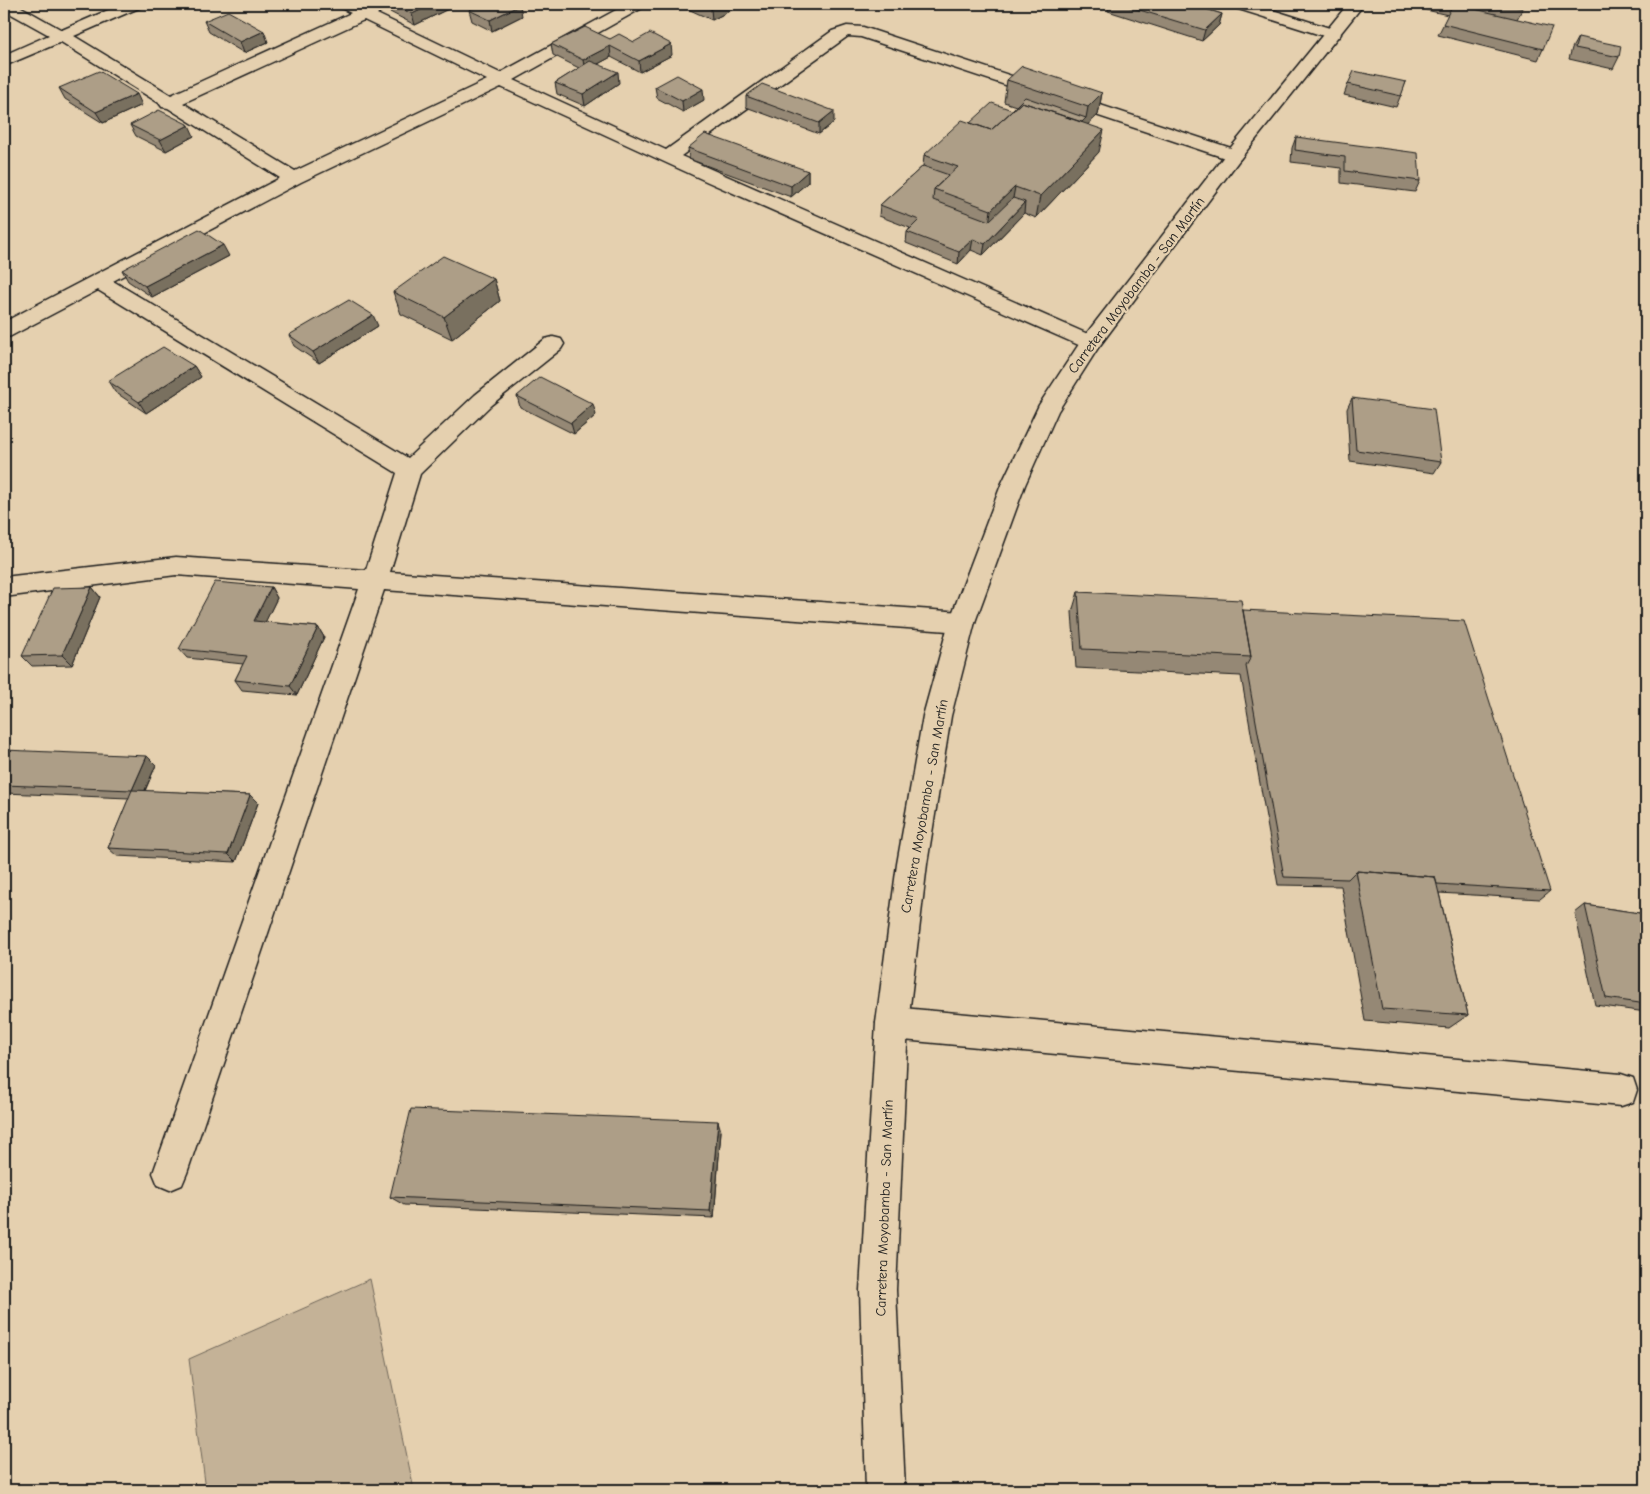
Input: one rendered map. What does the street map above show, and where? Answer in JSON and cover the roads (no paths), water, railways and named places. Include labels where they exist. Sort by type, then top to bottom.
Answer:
[{"type":"street","points":[[5,4],[62,36],[168,103],[294,178]]},
{"type":"street","points":[[4,61],[135,4]]},
{"type":"street","points":[[345,4],[501,80],[668,157],[1090,343]]},
{"type":"street","points":[[168,103],[384,4]]},
{"type":"street","points":[[4,331],[294,178],[501,80],[638,4]]},
{"type":"street","points":[[1238,4],[1333,34]]},
{"type":"street","name":"Carretera Moyobamba - San Martín","points":[[885,1490],[878,1290],[892,1023],[912,864],[937,716],[962,622],[1013,485],[1047,410],[1090,343],[1234,155],[1356,4]]},
{"type":"street","points":[[668,157],[838,34],[847,31],[863,32],[1234,155]]},
{"type":"street","points":[[98,281],[410,470]]},
{"type":"street","points":[[170,1173],[375,579],[410,470],[483,400],[553,344]]},
{"type":"street","points":[[4,587],[176,566],[962,622]]},
{"type":"street","points":[[892,1023],[1621,1090]]}]
